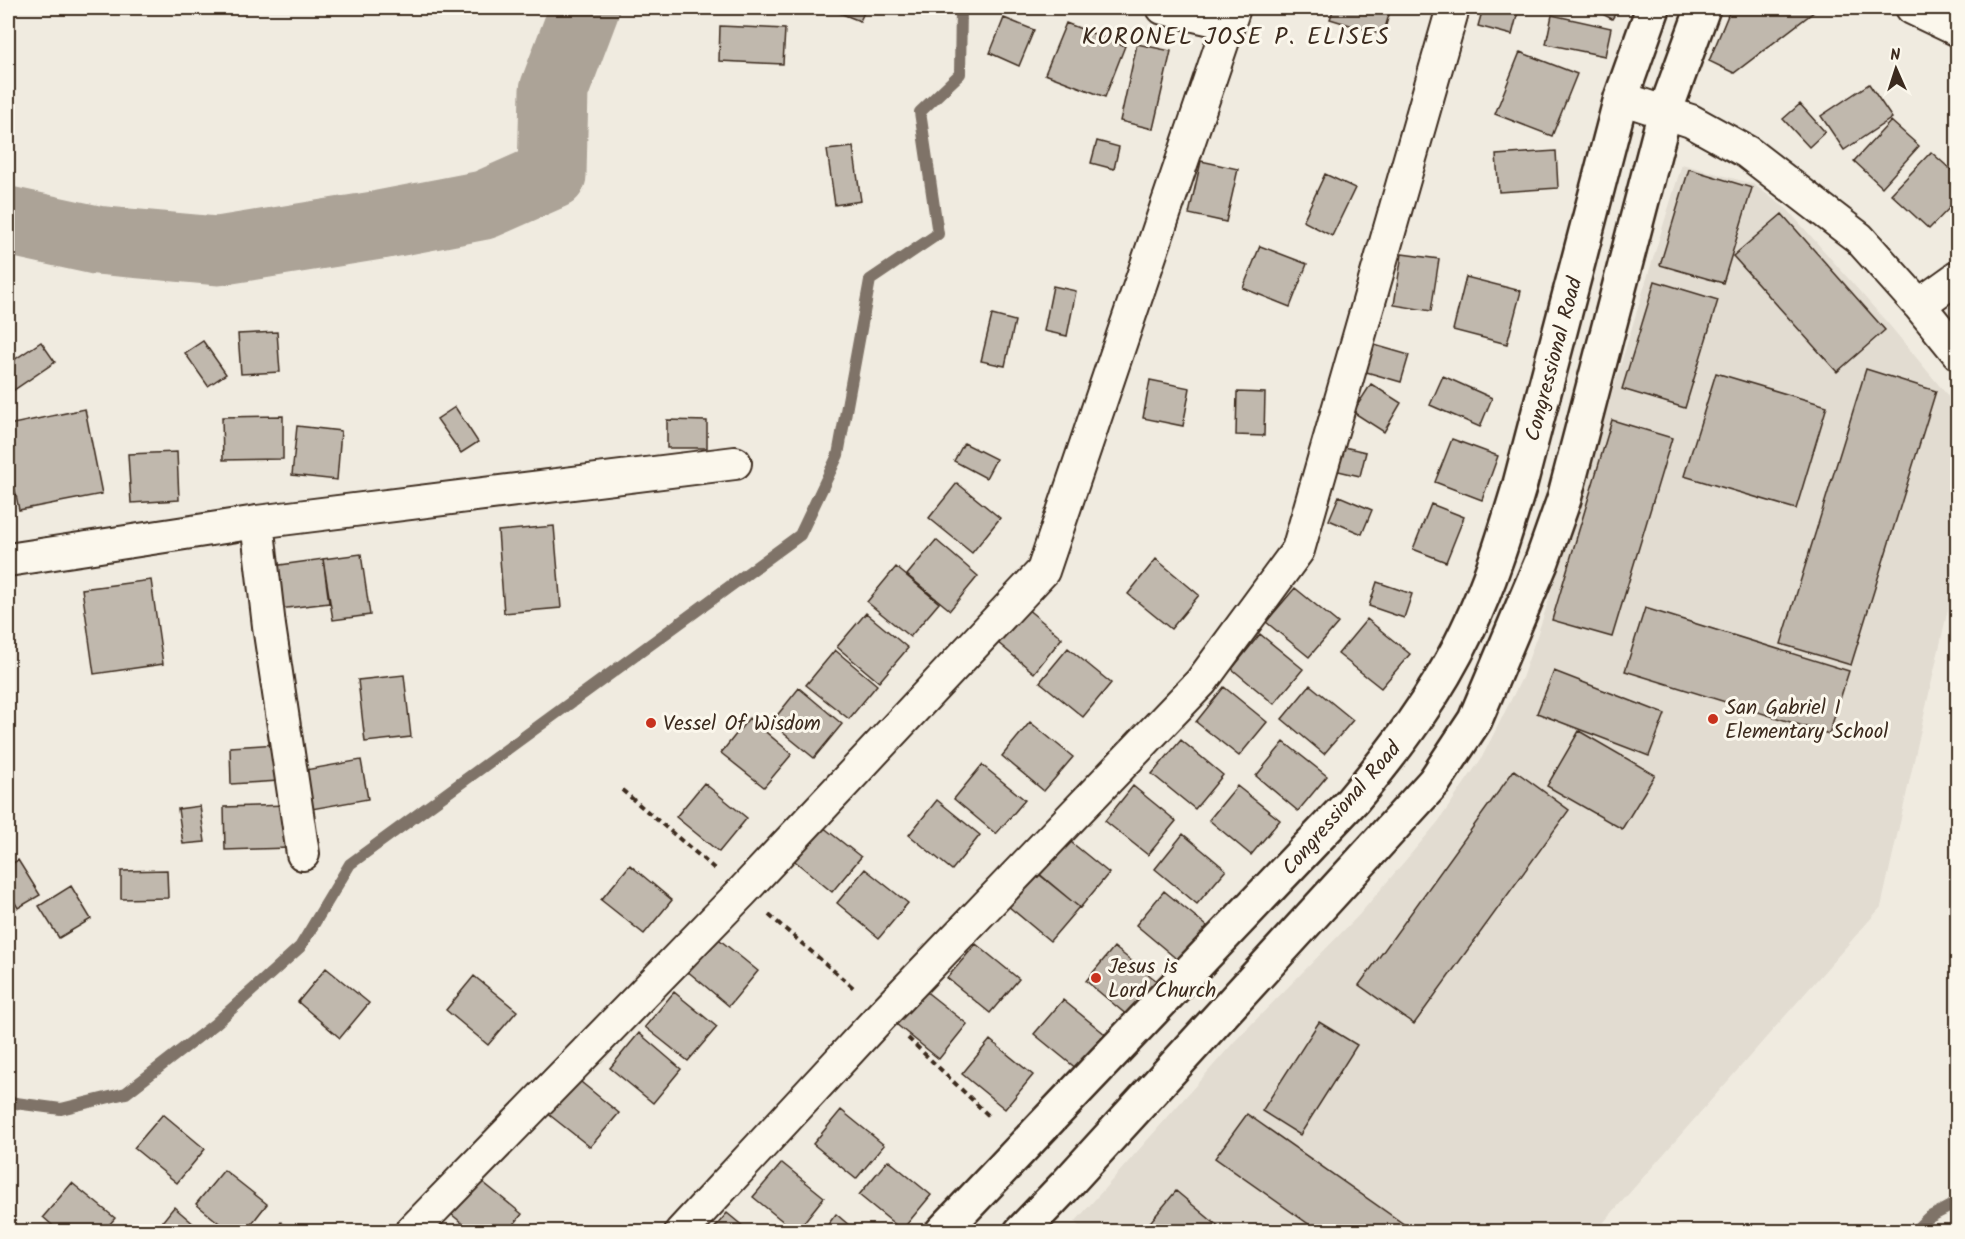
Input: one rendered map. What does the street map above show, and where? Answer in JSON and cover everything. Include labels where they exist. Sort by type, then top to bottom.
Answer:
[{"type":"main road","name":"Congressional Road","points":[[942,1232],[1352,801],[1394,752],[1432,694],[1467,631],[1501,546],[1532,440],[1621,98],[1653,8]]},
{"type":"main road","points":[[1021,1232],[1434,782],[1475,720],[1542,561],[1564,499],[1665,112],[1703,8]]},
{"type":"street","points":[[411,1232],[742,892],[1043,571],[1232,16],[1163,8]]},
{"type":"street","points":[[681,1232],[883,1014],[1201,682],[1298,550],[1453,8]]},
{"type":"street","points":[[1912,8],[1958,30]]},
{"type":"street","points":[[1621,98],[1691,121],[1747,152],[1859,238],[1958,353]]},
{"type":"street","points":[[1919,305],[1958,277]]},
{"type":"street","points":[[8,560],[257,522],[735,463]]},
{"type":"street","points":[[257,522],[269,626],[303,854]]},
{"type":"path","points":[[622,790],[883,1014],[989,1116]]},
{"type":"shaded area","name":"San Gabriel I Elementary School","points":[[1682,164],[1753,184],[1787,209],[1891,327],[1957,407],[1957,569],[1881,907],[1596,1231],[1084,1232],[1075,1222],[1234,1042],[1359,915],[1438,822],[1481,759],[1522,678],[1542,621]]},
{"type":"building","points":[[827,8],[866,8],[860,21]]},
{"type":"building","points":[[1334,8],[1391,8],[1383,35],[1330,19]]},
{"type":"building","points":[[1483,8],[1519,8],[1512,35],[1478,26]]},
{"type":"building","points":[[1591,8],[1619,8],[1612,19]]},
{"type":"building","points":[[1731,8],[1819,8],[1734,73],[1709,61]]},
{"type":"building","points":[[1552,15],[1611,28],[1605,56],[1546,44]]},
{"type":"building","points":[[1004,18],[1034,30],[1019,66],[990,53]]},
{"type":"building","points":[[1066,23],[1125,46],[1105,97],[1045,74]]},
{"type":"building","points":[[720,26],[785,29],[783,64],[719,61]]},
{"type":"building","points":[[1137,44],[1171,51],[1153,129],[1120,121]]},
{"type":"building","points":[[1520,52],[1577,74],[1552,136],[1495,114]]},
{"type":"building","points":[[1869,84],[1892,118],[1844,150],[1821,116]]},
{"type":"building","points":[[1800,104],[1825,132],[1809,147],[1783,119]]},
{"type":"building","points":[[1891,121],[1919,146],[1882,187],[1854,161]]},
{"type":"building","points":[[1097,141],[1119,147],[1114,169],[1091,163]]},
{"type":"building","points":[[853,147],[861,201],[835,205],[827,150]]},
{"type":"building","points":[[1556,151],[1558,188],[1499,192],[1496,155]]},
{"type":"building","points":[[1931,152],[1958,176],[1958,199],[1929,229],[1891,194]]},
{"type":"building","points":[[1201,161],[1238,169],[1226,222],[1189,214]]},
{"type":"building","points":[[1689,169],[1752,188],[1723,283],[1660,265]]},
{"type":"building","points":[[1325,174],[1355,188],[1332,236],[1303,221]]},
{"type":"building","points":[[1782,214],[1885,330],[1837,372],[1733,256]]},
{"type":"building","points":[[1260,246],[1307,264],[1290,307],[1243,288]]},
{"type":"building","points":[[1402,254],[1439,259],[1431,311],[1394,305]]},
{"type":"building","points":[[1466,277],[1521,291],[1507,344],[1453,330]]},
{"type":"building","points":[[1655,281],[1718,300],[1685,408],[1622,389]]},
{"type":"building","points":[[1053,286],[1076,291],[1067,336],[1044,331]]},
{"type":"building","points":[[992,315],[1015,321],[1005,366],[981,361]]},
{"type":"building","points":[[277,332],[280,372],[241,374],[238,334]]},
{"type":"building","points":[[203,341],[226,374],[208,386],[185,353]]},
{"type":"building","points":[[41,342],[55,362],[8,394],[8,364]]},
{"type":"building","points":[[1364,342],[1409,355],[1401,382],[1356,369]]},
{"type":"building","points":[[1866,369],[1936,391],[1851,665],[1781,644]]},
{"type":"building","points":[[1716,373],[1827,406],[1796,509],[1684,476]]},
{"type":"building","points":[[1443,376],[1492,398],[1480,427],[1430,405]]},
{"type":"building","points":[[1150,380],[1190,388],[1183,426],[1143,418]]},
{"type":"building","points":[[1371,384],[1401,403],[1384,432],[1353,412]]},
{"type":"building","points":[[1237,392],[1265,393],[1264,436],[1236,435]]},
{"type":"building","points":[[455,407],[478,442],[461,453],[437,419]]},
{"type":"building","points":[[85,409],[102,494],[19,510],[8,455],[8,425]]},
{"type":"building","points":[[283,416],[283,459],[223,460],[222,417]]},
{"type":"building","points":[[667,420],[707,421],[707,448],[667,448]]},
{"type":"building","points":[[1612,420],[1672,438],[1612,637],[1552,620]]},
{"type":"building","points":[[297,426],[341,431],[337,480],[292,475]]},
{"type":"building","points":[[1452,439],[1498,456],[1482,500],[1435,482]]},
{"type":"building","points":[[964,443],[996,459],[986,478],[954,461]]},
{"type":"building","points":[[1340,446],[1366,452],[1360,476],[1334,470]]},
{"type":"building","points":[[177,452],[179,500],[131,503],[128,454]]},
{"type":"building","points":[[957,483],[1000,518],[972,553],[929,518]]},
{"type":"building","points":[[1339,496],[1372,510],[1362,534],[1329,520]]},
{"type":"building","points":[[1431,504],[1464,517],[1446,562],[1413,549]]},
{"type":"building","points":[[554,526],[561,608],[504,613],[498,531]]},
{"type":"building","points":[[936,540],[978,576],[950,610],[907,575]]},
{"type":"building","points":[[361,554],[370,615],[333,620],[323,559]]},
{"type":"building","points":[[323,559],[329,603],[279,609],[273,566]]},
{"type":"building","points":[[1156,559],[1199,595],[1171,629],[1128,594]]},
{"type":"building","points":[[896,567],[939,603],[910,637],[867,602]]},
{"type":"building","points":[[151,580],[163,664],[94,674],[82,589]]},
{"type":"building","points":[[1377,582],[1412,594],[1404,618],[1369,606]]},
{"type":"building","points":[[1295,588],[1338,623],[1309,657],[1266,622]]},
{"type":"building","points":[[1020,603],[1062,638],[1034,673],[991,637]]},
{"type":"building","points":[[1645,608],[1849,671],[1829,734],[1625,671]]},
{"type":"building","points":[[866,613],[908,648],[879,682],[837,647]]},
{"type":"building","points":[[1367,619],[1410,654],[1381,688],[1338,654]]},
{"type":"building","points":[[1260,634],[1303,669],[1274,704],[1232,669]]},
{"type":"building","points":[[1068,648],[1111,683],[1083,717],[1040,682]]},
{"type":"building","points":[[835,650],[877,685],[849,719],[806,685]]},
{"type":"building","points":[[1554,671],[1665,714],[1649,756],[1537,713]]},
{"type":"building","points":[[404,675],[411,737],[365,742],[358,680]]},
{"type":"building","points":[[1310,685],[1353,720],[1324,754],[1282,719]]},
{"type":"building","points":[[1224,687],[1267,722],[1239,756],[1196,722]]},
{"type":"building","points":[[799,688],[842,724],[814,758],[771,723]]},
{"type":"building","points":[[749,718],[792,754],[764,787],[721,753]]},
{"type":"building","points":[[1030,722],[1073,757],[1044,791],[1002,756]]},
{"type":"building","points":[[1579,731],[1655,775],[1622,829],[1547,786]]},
{"type":"building","points":[[1181,740],[1223,775],[1195,809],[1152,774]]},
{"type":"building","points":[[1284,742],[1327,776],[1298,811],[1256,776]]},
{"type":"building","points":[[277,744],[279,781],[231,784],[230,747]]},
{"type":"building","points":[[361,760],[368,799],[312,809],[305,770]]},
{"type":"building","points":[[982,765],[1025,800],[996,834],[954,799]]},
{"type":"building","points":[[1514,770],[1569,810],[1414,1024],[1359,985]]},
{"type":"building","points":[[704,783],[747,818],[719,852],[676,817]]},
{"type":"building","points":[[1133,786],[1176,821],[1148,855],[1105,821]]},
{"type":"building","points":[[1237,786],[1280,820],[1251,855],[1209,820]]},
{"type":"building","points":[[937,800],[980,835],[952,870],[909,835]]},
{"type":"building","points":[[288,805],[290,848],[225,850],[224,807]]},
{"type":"building","points":[[200,806],[205,842],[183,844],[178,809]]},
{"type":"building","points":[[818,823],[861,857],[832,892],[790,857]]},
{"type":"building","points":[[1183,834],[1226,870],[1197,904],[1155,869]]},
{"type":"building","points":[[1066,838],[1109,873],[1080,908],[1037,872]]},
{"type":"building","points":[[18,860],[40,895],[18,908],[8,891],[8,866]]},
{"type":"building","points":[[630,865],[672,900],[644,934],[601,900]]},
{"type":"building","points":[[865,869],[908,903],[879,938],[837,903]]},
{"type":"building","points":[[167,870],[168,898],[121,899],[121,871]]},
{"type":"building","points":[[1036,872],[1079,907],[1050,941],[1008,906]]},
{"type":"building","points":[[71,886],[91,919],[59,938],[39,906]]},
{"type":"building","points":[[1164,891],[1207,926],[1179,961],[1136,925]]},
{"type":"building","points":[[715,936],[758,971],[729,1006],[686,970]]},
{"type":"building","points":[[976,944],[1019,979],[990,1013],[947,978]]},
{"type":"building","points":[[1114,947],[1157,981],[1128,1016],[1086,981]]},
{"type":"building","points":[[326,968],[369,1003],[340,1038],[298,1002]]},
{"type":"building","points":[[474,976],[517,1011],[488,1045],[446,1010]]},
{"type":"building","points":[[924,990],[967,1024],[939,1059],[896,1024]]},
{"type":"building","points":[[674,992],[717,1027],[688,1061],[645,1027]]},
{"type":"building","points":[[1063,1000],[1105,1034],[1077,1069],[1034,1034]]},
{"type":"building","points":[[1319,1022],[1357,1045],[1300,1135],[1262,1111]]},
{"type":"building","points":[[639,1033],[681,1069],[653,1103],[610,1068]]},
{"type":"building","points":[[990,1040],[1033,1075],[1005,1109],[962,1074]]},
{"type":"building","points":[[576,1078],[619,1113],[590,1147],[547,1113]]},
{"type":"building","points":[[841,1110],[884,1145],[856,1179],[813,1144]]},
{"type":"building","points":[[163,1114],[205,1149],[177,1183],[134,1148]]},
{"type":"building","points":[[1247,1114],[1415,1232],[1320,1232],[1215,1158]]},
{"type":"building","points":[[888,1160],[931,1195],[902,1230],[859,1195]]},
{"type":"building","points":[[782,1163],[824,1197],[796,1232],[753,1197]]},
{"type":"building","points":[[224,1170],[267,1204],[245,1232],[230,1232],[196,1204]]},
{"type":"building","points":[[479,1179],[522,1214],[508,1232],[473,1232],[451,1214]]},
{"type":"building","points":[[72,1183],[115,1218],[103,1232],[60,1232],[43,1217]]},
{"type":"building","points":[[1176,1191],[1225,1232],[1142,1232]]},
{"type":"building","points":[[174,1207],[203,1232],[154,1232]]},
{"type":"building","points":[[727,1213],[750,1232],[711,1232]]},
{"type":"building","points":[[836,1214],[857,1232],[822,1232]]},
{"type":"building","points":[[281,1222],[293,1232],[273,1232]]},
{"type":"waterway","points":[[8,221],[96,240],[218,251],[380,225],[484,205],[552,175],[554,90],[585,8]]},
{"type":"waterway","points":[[8,1102],[61,1109],[126,1093],[215,1024],[300,947],[350,864],[800,535],[838,455],[870,280],[938,234],[920,112],[960,74],[961,8]]},
{"type":"waterway","points":[[1914,1232],[1928,1218],[1958,1202]]},
{"type":"place","name":"San Gabriel I Elementary School","points":[[1713,719]]},
{"type":"place","name":"Vessel Of Wisdom","points":[[651,723]]},
{"type":"place","name":"Jesus is Lord Church","points":[[1096,978]]},
{"type":"district","name":"KORONEL JOSE P. ELISES","points":[[1236,36]]}]
